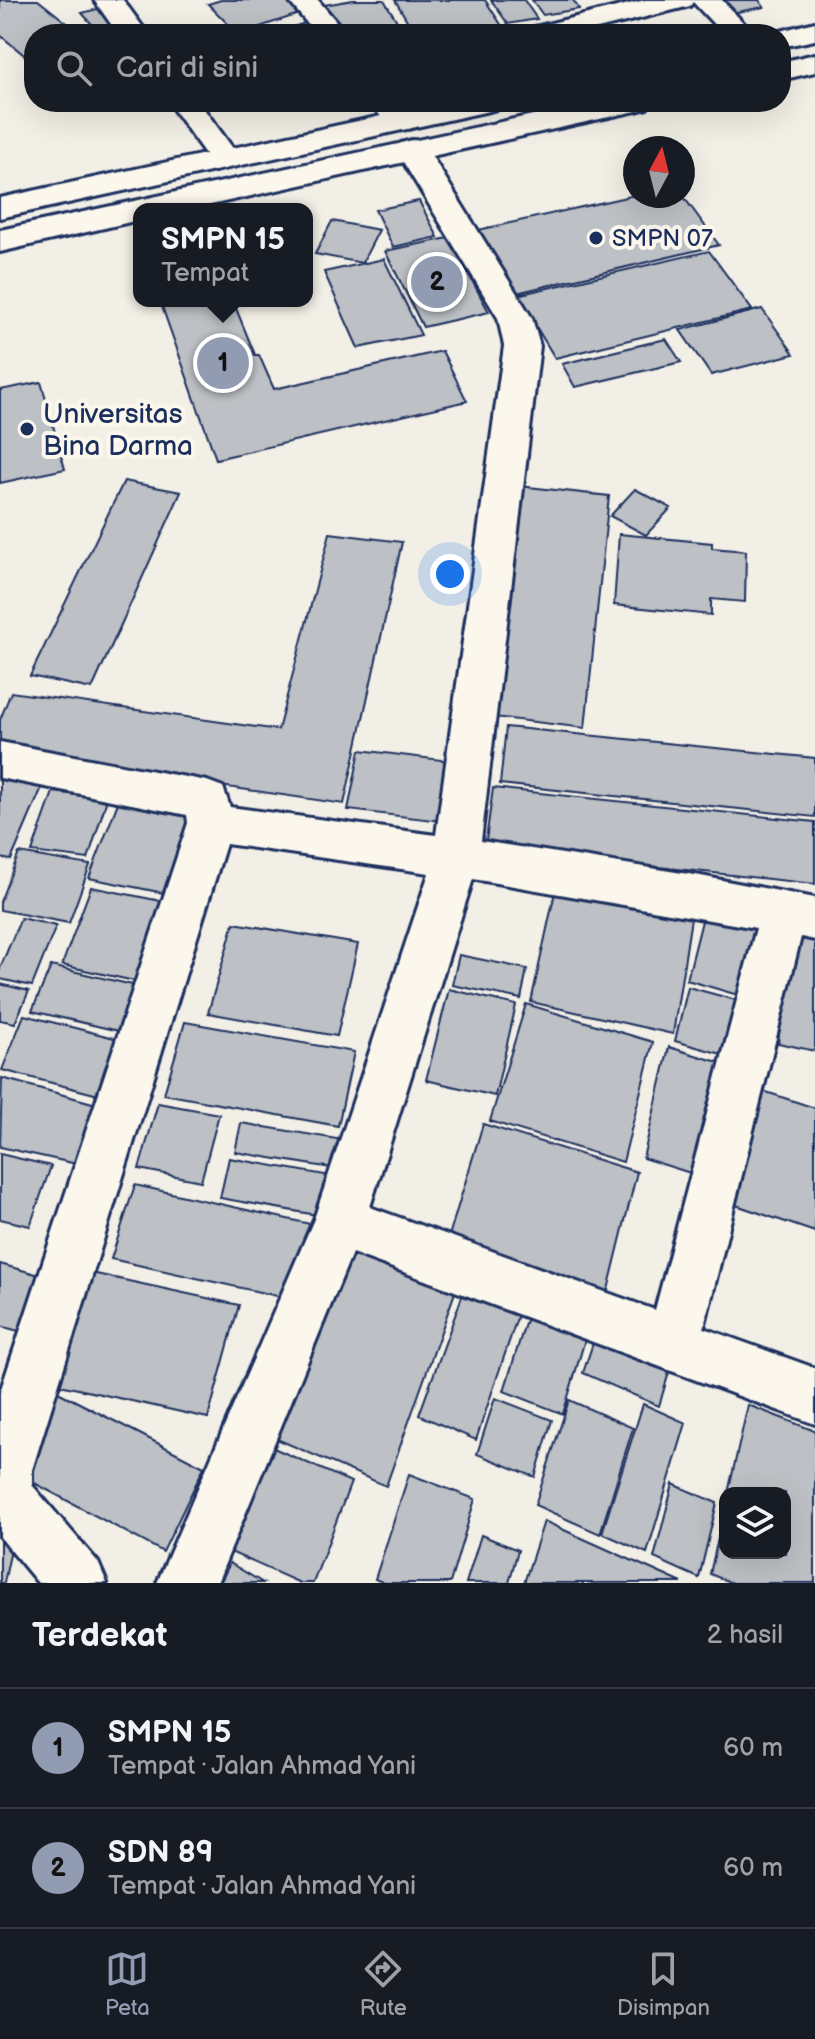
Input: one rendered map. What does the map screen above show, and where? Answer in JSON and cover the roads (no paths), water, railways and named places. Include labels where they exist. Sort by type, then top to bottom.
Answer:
[{"type":"main road","points":[[108,0],[126,24]]},
{"type":"main road","points":[[302,0],[323,24]]},
{"type":"main road","points":[[582,24],[680,0]]},
{"type":"main road","points":[[706,0],[729,24]]},
{"type":"main road","points":[[791,36],[815,31]]},
{"type":"main road","points":[[791,69],[815,63]]},
{"type":"main road","points":[[190,112],[224,158]]},
{"type":"main road","points":[[163,203],[400,125],[450,112]]},
{"type":"main road","points":[[0,208],[224,158],[400,125],[533,112]]},
{"type":"main road","points":[[187,1583],[339,1222],[442,909],[456,857],[522,346],[515,318],[400,125]]},
{"type":"main road","points":[[0,241],[133,211]]},
{"type":"main road","points":[[0,760],[207,800],[210,823],[3,1470],[3,1488],[9,1503],[77,1583]]},
{"type":"main road","points":[[210,823],[456,857],[701,896],[799,917],[673,1344]]},
{"type":"main road","points":[[339,1222],[815,1396]]},
{"type":"place","name":"SMPN 07","points":[[596,238]]},
{"type":"place","name":"SDN 89","points":[[437,282]]},
{"type":"place","name":"SMPN 15","points":[[223,363]]},
{"type":"place","name":"Universitas Bina Darma","points":[[27,429]]}]
